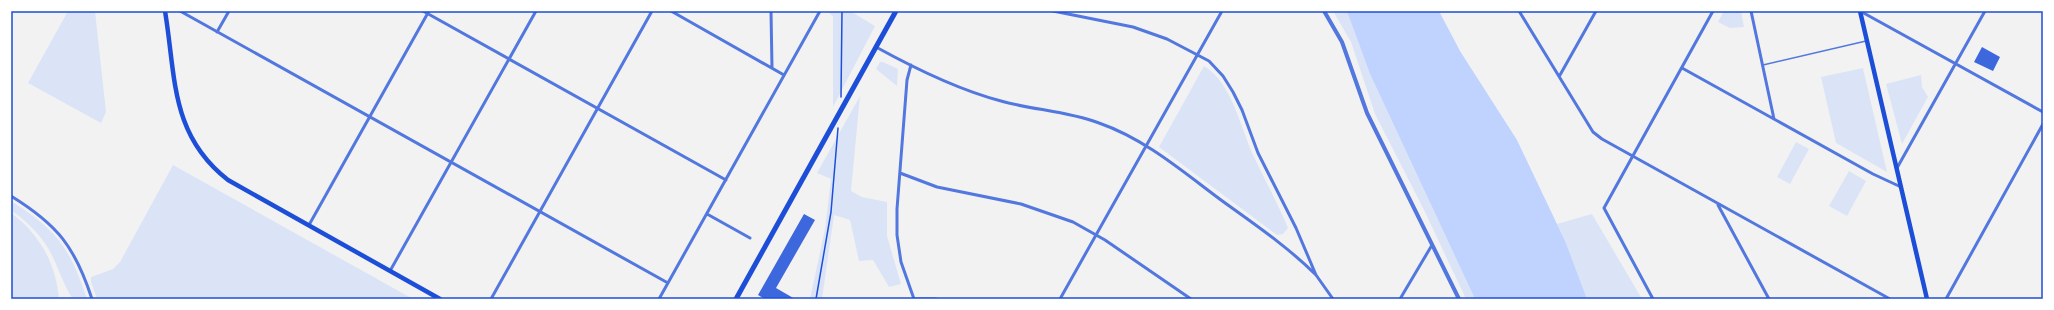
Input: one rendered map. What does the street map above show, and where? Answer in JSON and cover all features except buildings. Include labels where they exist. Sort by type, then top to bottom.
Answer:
[{"type":"main road","points":[[165,11],[180,113],[194,144],[211,165],[228,180],[440,299]]},
{"type":"main road","points":[[736,299],[896,11]]},
{"type":"main road","points":[[1860,11],[1927,299]]},
{"type":"street","points":[[180,11],[668,284]]},
{"type":"street","points":[[217,32],[229,11]]},
{"type":"street","points":[[423,11],[428,12],[726,180]]},
{"type":"street","points":[[390,271],[536,11]]},
{"type":"street","points":[[491,299],[652,11]]},
{"type":"street","points":[[671,11],[784,75]]},
{"type":"street","points":[[772,11],[772,68]]},
{"type":"street","points":[[659,299],[820,11]]},
{"type":"street","points":[[1053,11],[1133,26],[1167,39],[1209,61],[1234,92],[1258,153],[1296,228],[1316,275]]},
{"type":"street","points":[[1060,299],[1222,11]]},
{"type":"street","points":[[1324,11],[1342,42],[1367,113],[1459,299]]},
{"type":"street","points":[[1519,11],[1560,75],[1593,132],[1602,139],[1885,298],[1890,299]]},
{"type":"street","points":[[1560,75],[1596,11]]},
{"type":"street","points":[[1653,299],[1604,208],[1713,11]]},
{"type":"street","points":[[1750,11],[1774,119]]},
{"type":"street","points":[[1860,11],[2043,112]]},
{"type":"street","points":[[1896,169],[1985,11]]},
{"type":"street","points":[[309,225],[428,12]]},
{"type":"street","points":[[876,47],[911,65],[986,96],[1012,104],[1091,120],[1120,131],[1147,145],[1287,248],[1316,275],[1333,299]]},
{"type":"street","points":[[911,65],[907,80],[897,235],[901,262],[914,299],[936,299]]},
{"type":"street","points":[[1682,68],[1872,174],[1901,187]]},
{"type":"street","points":[[1946,299],[2043,124]]},
{"type":"street","points":[[900,173],[951,191],[1021,204],[1048,212],[1096,235],[1191,299]]},
{"type":"street","points":[[11,196],[48,222],[66,242],[76,258],[92,299]]},
{"type":"street","points":[[1718,205],[1769,299]]},
{"type":"street","points":[[707,214],[750,238]]},
{"type":"street","points":[[1400,299],[1432,245]]},
{"type":"lane","points":[[1763,65],[1866,41]]},
{"type":"path","points":[[842,11],[842,80]]},
{"type":"path","points":[[816,299],[831,212],[837,145]]},
{"type":"shaded area","points":[[68,11],[95,11],[106,112],[101,123],[28,83]]},
{"type":"shaded area","points":[[830,11],[850,11],[875,26],[833,107],[833,16],[829,13]]},
{"type":"shaded area","points":[[1333,11],[1348,12],[1370,74],[1475,299],[1466,299],[1424,210],[1375,114],[1351,42]]},
{"type":"shaded area","points":[[1724,11],[1741,11],[1744,27],[1730,28],[1718,22]]},
{"type":"shaded area","points":[[880,62],[898,69],[897,86],[876,69]]},
{"type":"shaded area","points":[[1204,66],[1214,74],[1222,84],[1235,108],[1250,148],[1288,228],[1283,234],[1277,235],[1159,147]]},
{"type":"shaded area","points":[[1863,68],[1887,172],[1836,143],[1821,77]]},
{"type":"shaded area","points":[[1921,75],[1922,87],[1928,97],[1902,144],[1886,84]]},
{"type":"shaded area","points":[[860,96],[851,191],[862,197],[887,202],[887,236],[901,284],[889,287],[873,260],[859,261],[850,220],[834,215],[822,299],[810,299],[825,229],[831,179],[817,173]]},
{"type":"shaded area","points":[[1796,142],[1809,149],[1790,184],[1777,177]]},
{"type":"shaded area","points":[[173,165],[413,299],[97,299],[91,282],[91,277],[113,269],[120,262]]},
{"type":"shaded area","points":[[1849,171],[1866,181],[1847,216],[1829,206]]},
{"type":"shaded area","points":[[11,201],[40,221],[60,242],[68,253],[81,281],[87,299],[73,299],[48,248],[31,227],[11,210]]},
{"type":"shaded area","points":[[11,213],[30,230],[45,251],[54,274],[59,299],[11,299]]},
{"type":"shaded area","points":[[1592,214],[1642,299],[1587,299],[1566,243],[1557,224]]},
{"type":"water","points":[[1347,11],[1439,11],[1460,51],[1517,140],[1566,243],[1587,299],[1475,299],[1370,74]]}]
